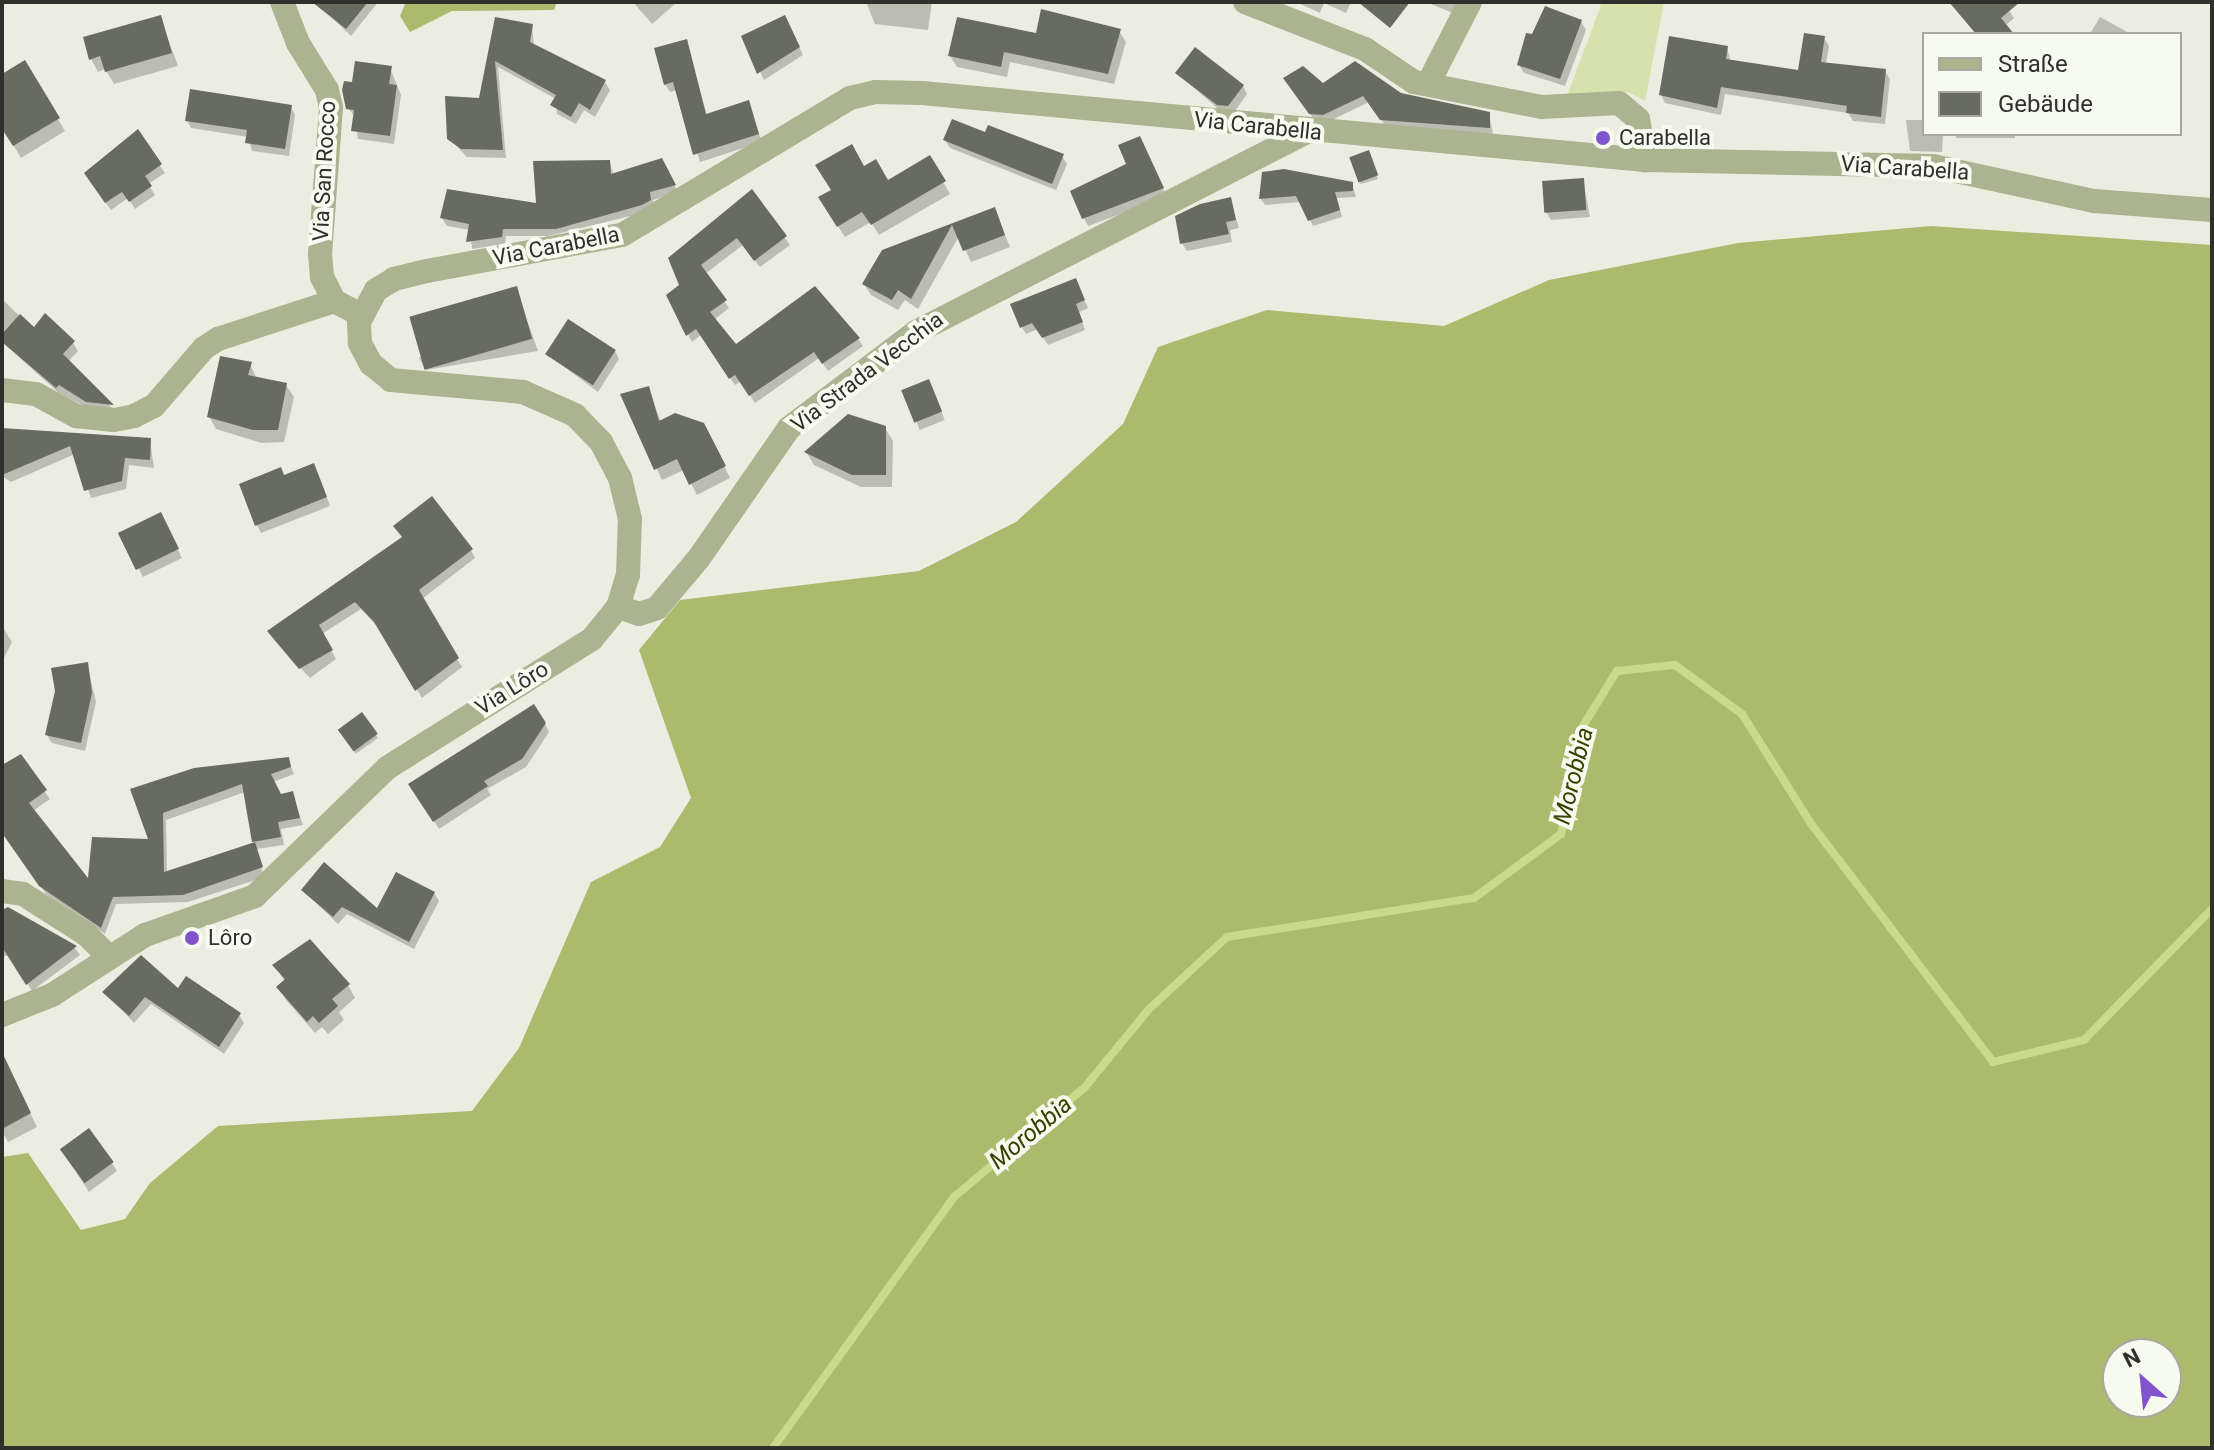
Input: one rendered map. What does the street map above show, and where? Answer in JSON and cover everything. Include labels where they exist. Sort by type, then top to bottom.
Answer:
[{"type":"street","name":"Via San Rocco","points":[[282,2],[298,43],[327,90],[331,108],[320,254],[322,277],[334,301]]},
{"type":"street","points":[[1245,2],[1365,49],[1408,80],[1542,107],[1619,103],[1638,119],[1645,160]]},
{"type":"street","points":[[1428,84],[1470,2]]},
{"type":"street","name":"Via Carabella","points":[[362,315],[376,290],[394,279],[591,242],[637,228],[820,112],[863,94],[922,93],[1645,160],[1945,167],[2105,203],[2212,210]]},
{"type":"street","name":"Via Strada Vecchia","points":[[618,607],[639,614],[657,608],[699,558],[789,428],[916,332],[1309,131]]},
{"type":"street","points":[[2,390],[36,394],[76,416],[114,420],[134,416],[154,406],[204,348],[218,339],[334,301],[362,315]]},
{"type":"street","name":"Via Lôro","points":[[2,1015],[52,995],[108,956],[145,935],[255,896],[387,768],[592,639],[618,607],[630,560],[630,519],[620,478],[601,442],[575,415],[523,392],[391,380],[365,355],[362,315]]},
{"type":"street","points":[[2,891],[23,894],[87,935],[108,956]]},
{"type":"green space","points":[[406,2],[557,2],[554,10],[452,11],[410,32],[400,16]]},
{"type":"green space","points":[[1595,2],[1664,2],[1645,101],[1628,92],[1567,96],[1601,5]]},
{"type":"green space","points":[[1931,226],[2212,245],[2212,1448],[2,1448],[2,1157],[28,1153],[81,1230],[125,1219],[150,1183],[218,1126],[472,1111],[519,1048],[591,882],[660,847],[691,798],[639,650],[680,600],[919,571],[1016,522],[1123,424],[1158,347],[1267,310],[1444,326],[1549,280],[1738,243]]},
{"type":"building","points":[[312,2],[368,2],[346,29]]},
{"type":"building","points":[[1358,2],[1410,2],[1390,28]]},
{"type":"building","points":[[1949,2],[2020,2],[2001,18],[2012,32],[1974,32]]},
{"type":"building","points":[[1545,6],[1582,20],[1560,79],[1517,65],[1526,33],[1532,34]]},
{"type":"building","points":[[1041,9],[1121,29],[1108,74],[1004,52],[1001,67],[948,56],[957,17],[1036,33]]},
{"type":"building","points":[[161,15],[172,53],[105,72],[100,56],[89,60],[83,37]]},
{"type":"building","points":[[785,15],[800,47],[757,74],[741,36]]},
{"type":"building","points":[[495,17],[533,24],[530,42],[606,80],[590,110],[579,103],[571,117],[550,105],[556,95],[495,61],[503,150],[461,149],[447,139],[445,96],[479,98]]},
{"type":"building","points":[[1804,33],[1825,36],[1821,62],[1886,69],[1881,117],[1846,113],[1847,106],[1721,87],[1717,108],[1659,95],[1669,36],[1728,46],[1726,59],[1798,70]]},
{"type":"building","points":[[687,39],[706,114],[749,100],[759,134],[693,155],[673,82],[664,85],[654,48]]},
{"type":"building","points":[[1195,47],[1244,85],[1228,106],[1217,105],[1175,73]]},
{"type":"building","points":[[25,60],[60,118],[13,146],[2,129],[2,74]]},
{"type":"building","points":[[355,61],[392,66],[389,84],[397,85],[390,136],[351,131],[354,110],[346,109],[342,90],[344,81],[352,82]]},
{"type":"building","points":[[1355,61],[1401,93],[1490,112],[1490,128],[1380,120],[1363,96],[1323,115],[1309,114],[1283,78],[1303,66],[1323,83]]},
{"type":"building","points":[[190,89],[292,105],[285,149],[245,143],[247,130],[185,121]]},
{"type":"building","points":[[952,119],[985,132],[988,125],[1064,154],[1052,184],[943,140]]},
{"type":"building","points":[[138,129],[162,164],[145,176],[152,186],[129,202],[122,192],[105,203],[84,173]]},
{"type":"building","points":[[1140,136],[1164,188],[1082,219],[1070,191],[1126,164],[1118,145]]},
{"type":"building","points":[[852,144],[864,166],[876,159],[888,180],[930,155],[946,181],[871,225],[862,212],[837,227],[818,197],[831,190],[815,165]]},
{"type":"building","points":[[1369,150],[1378,175],[1359,183],[1349,157]]},
{"type":"building","points":[[662,158],[676,185],[650,192],[651,200],[642,205],[556,229],[503,229],[502,237],[466,242],[469,224],[440,218],[447,189],[536,203],[533,161],[610,160],[611,174]]},
{"type":"building","points":[[1284,169],[1353,182],[1353,191],[1335,192],[1340,210],[1308,221],[1296,196],[1259,199],[1262,172]]},
{"type":"building","points":[[1584,178],[1586,210],[1544,213],[1542,181]]},
{"type":"building","points":[[752,189],[787,236],[754,261],[737,238],[701,265],[727,300],[710,312],[736,344],[815,286],[860,338],[822,364],[814,352],[749,396],[735,375],[729,379],[696,329],[686,336],[666,295],[679,285],[668,258]]},
{"type":"building","points":[[1231,197],[1236,220],[1226,222],[1229,234],[1180,244],[1175,216],[1200,204]]},
{"type":"building","points":[[995,207],[1005,235],[963,251],[952,225],[911,299],[898,290],[892,300],[862,284],[882,250]]},
{"type":"building","points":[[1076,278],[1085,300],[1076,304],[1083,322],[1042,338],[1032,323],[1020,328],[1010,304]]},
{"type":"building","points":[[517,286],[532,339],[424,370],[409,317]]},
{"type":"building","points":[[45,313],[75,341],[63,354],[114,405],[86,402],[59,385],[56,388],[2,342],[2,334],[20,314],[34,327]]},
{"type":"building","points":[[568,319],[616,350],[593,385],[545,354]]},
{"type":"building","points":[[220,356],[252,362],[248,375],[287,383],[278,430],[253,430],[207,417]]},
{"type":"building","points":[[929,379],[942,411],[914,423],[901,390]]},
{"type":"building","points":[[649,386],[659,421],[675,413],[704,423],[726,466],[689,485],[677,459],[654,470],[620,394]]},
{"type":"building","points":[[848,414],[886,426],[886,475],[852,475],[804,452]]},
{"type":"building","points":[[2,428],[151,438],[150,460],[125,458],[122,481],[84,491],[70,446],[2,475]]},
{"type":"building","points":[[314,463],[327,497],[255,526],[239,484],[281,467],[284,475]]},
{"type":"building","points":[[432,496],[473,549],[419,590],[459,658],[415,691],[374,622],[355,602],[319,625],[333,650],[299,669],[267,631],[402,537],[393,526]]},
{"type":"building","points":[[161,512],[179,549],[136,570],[118,533]]},
{"type":"building","points":[[88,662],[92,693],[81,743],[45,735],[55,691],[51,668]]},
{"type":"building","points":[[534,704],[546,723],[522,759],[484,781],[488,786],[433,822],[408,784]]},
{"type":"building","points":[[362,712],[378,734],[354,751],[338,730]]},
{"type":"building","points":[[21,754],[47,790],[29,803],[88,878],[92,837],[148,839],[130,789],[194,768],[289,757],[291,767],[271,774],[281,794],[293,791],[300,818],[278,822],[281,837],[252,842],[242,784],[163,813],[164,872],[255,842],[263,867],[183,895],[113,897],[101,928],[39,886],[2,833],[2,765]]},
{"type":"building","points":[[324,862],[377,908],[396,872],[435,892],[409,942],[342,907],[333,917],[301,890]]},
{"type":"building","points":[[8,907],[77,946],[26,985],[2,947],[2,910]]},
{"type":"building","points":[[310,939],[350,984],[332,999],[338,1006],[319,1023],[313,1016],[307,1022],[276,987],[285,979],[272,965]]},
{"type":"building","points":[[141,955],[178,988],[186,976],[241,1013],[219,1047],[145,997],[129,1016],[102,992]]},
{"type":"building","points":[[2,1052],[31,1113],[2,1129]]},
{"type":"building","points":[[89,1128],[114,1162],[85,1183],[60,1149]]},
{"type":"waterway","name":"Morobbia","points":[[773,1448],[954,1197],[1085,1087],[1149,1009],[1227,937],[1474,898],[1561,834],[1583,726],[1617,671],[1675,665],[1742,714],[1812,825],[1993,1062],[2084,1040],[2212,909]]},
{"type":"place","name":"Carabella","points":[[1603,138]]},
{"type":"place","name":"Lôro","points":[[192,938]]}]
